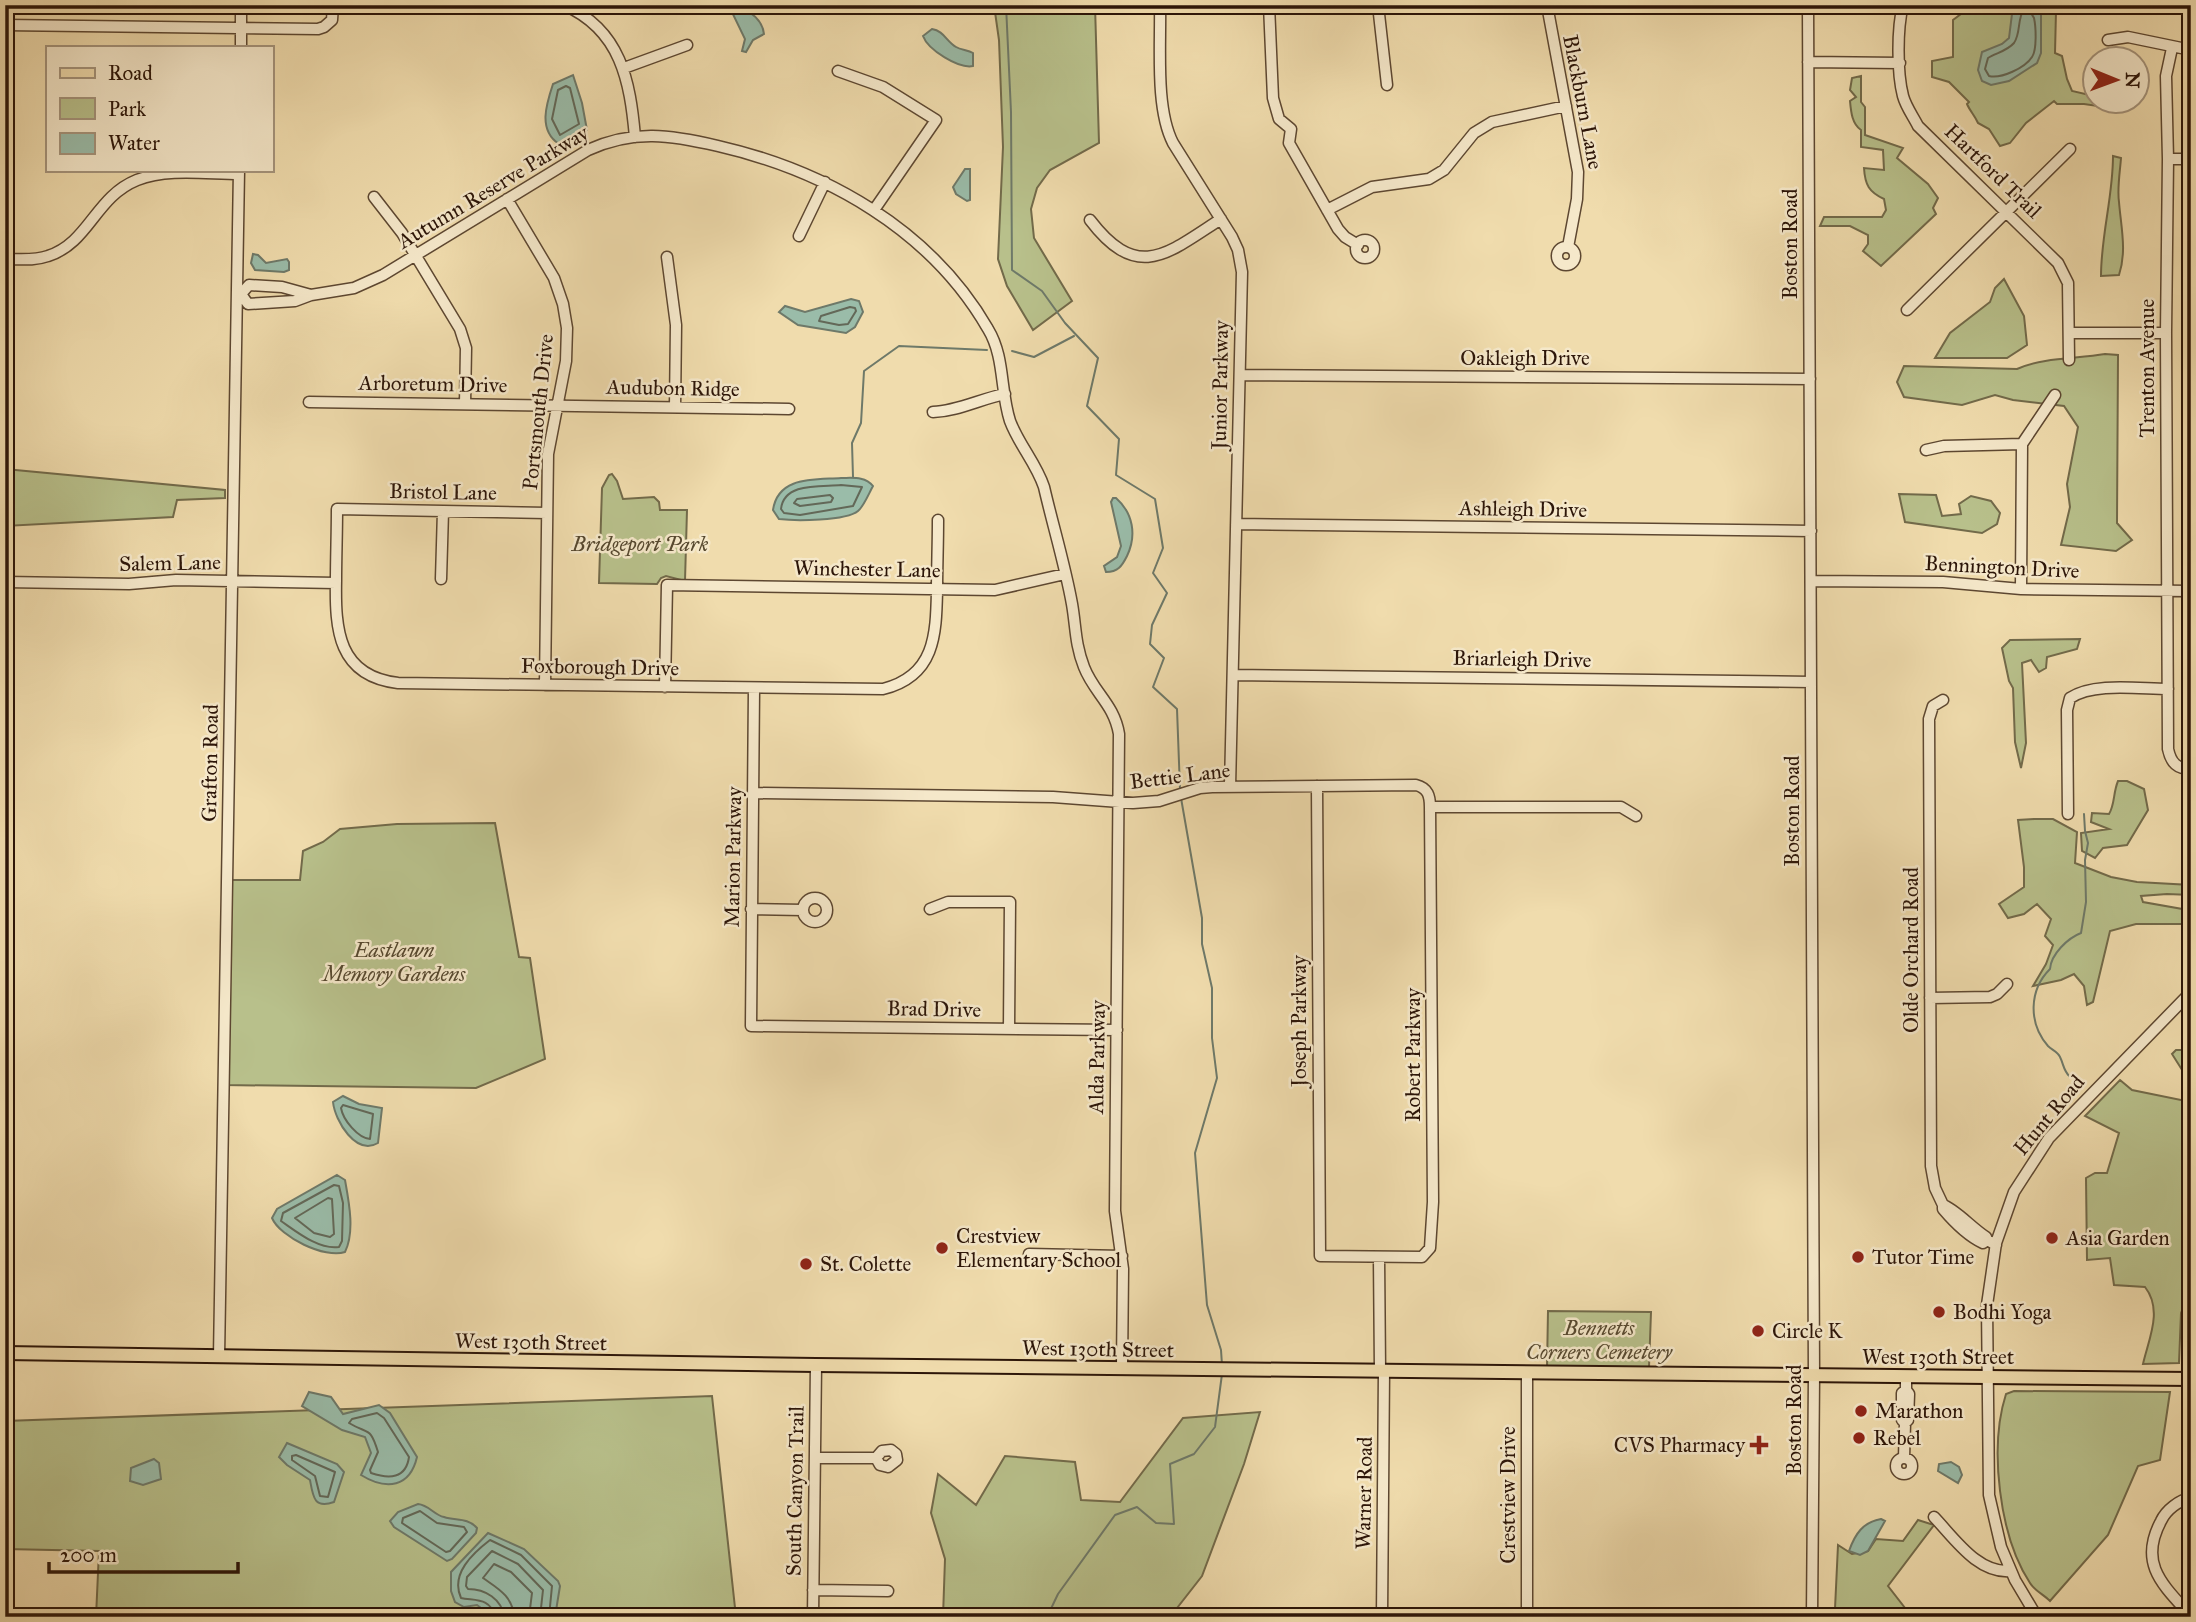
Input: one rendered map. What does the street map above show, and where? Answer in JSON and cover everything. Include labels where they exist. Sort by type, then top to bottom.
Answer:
[{"type":"main road","name":"West 130th Street","points":[[5,1353],[816,1365],[2191,1379]]},
{"type":"street","points":[[240,46],[241,5]]},
{"type":"street","points":[[5,25],[322,28],[332,20],[333,5]]},
{"type":"street","points":[[564,5],[603,33],[617,54],[630,92],[635,137]]},
{"type":"street","name":"Junior Parkway","points":[[1160,5],[1162,103],[1165,123],[1173,143],[1235,242],[1241,267],[1230,787]]},
{"type":"street","points":[[1269,5],[1273,98],[1279,119],[1291,129],[1289,143],[1327,210],[1342,234],[1357,245]]},
{"type":"street","points":[[1378,5],[1387,85]]},
{"type":"street","name":"Blackburn Lane","points":[[1547,5],[1579,178],[1567,247]]},
{"type":"street","name":"Boston Road","points":[[1808,5],[1814,1376],[1812,1617]]},
{"type":"street","name":"Hartford Trail","points":[[1903,5],[1900,63],[1903,95],[1918,126],[2058,263],[2065,276],[2068,293],[2069,360]]},
{"type":"street","points":[[2108,40],[2127,37],[2191,50]]},
{"type":"street","points":[[624,68],[687,45]]},
{"type":"street","name":"Trenton Avenue","points":[[2172,48],[2166,76],[2168,689],[2170,757],[2177,766],[2191,769]]},
{"type":"street","points":[[1808,62],[1900,63]]},
{"type":"street","points":[[838,71],[883,87],[936,120],[874,210]]},
{"type":"street","points":[[1327,210],[1372,187],[1433,177],[1444,170],[1471,135],[1492,122],[1566,106]]},
{"type":"street","name":"Autumn Reserve Parkway","points":[[311,295],[282,287],[249,285],[239,294],[248,304],[266,304],[295,301],[311,295],[335,293],[360,286],[588,150],[609,142],[635,137],[670,136],[777,162],[825,182],[874,210],[919,245],[952,279],[988,328],[998,350],[1012,425],[1044,487],[1072,605],[1074,635],[1084,667],[1112,710],[1120,746]]},
{"type":"street","points":[[1907,310],[2070,149]]},
{"type":"street","points":[[2168,159],[2191,159]]},
{"type":"street","points":[[5,259],[39,258],[60,251],[77,239],[106,200],[136,180],[169,173],[239,172]]},
{"type":"street","name":"Grafton Road","points":[[219,1357],[239,172]]},
{"type":"street","points":[[799,236],[825,182]]},
{"type":"street","points":[[374,197],[416,255],[463,334],[466,348],[465,404]]},
{"type":"street","name":"Portsmouth Drive","points":[[507,200],[554,278],[563,304],[567,348],[548,454],[545,685]]},
{"type":"street","points":[[1090,220],[1114,247],[1132,255],[1146,257],[1169,252],[1221,219]]},
{"type":"street","points":[[667,257],[676,325],[675,407]]},
{"type":"street","points":[[2069,333],[2166,333]]},
{"type":"street","name":"Oakleigh Drive","points":[[1240,375],[1810,379]]},
{"type":"street","points":[[933,412],[950,411],[979,399],[1005,394]]},
{"type":"street","points":[[2021,589],[2022,444],[2055,395]]},
{"type":"street","name":"Arboretum Drive","points":[[309,402],[557,405]]},
{"type":"street","name":"Audubon Ridge","points":[[557,405],[789,409]]},
{"type":"street","points":[[1926,450],[1944,446],[2022,444]]},
{"type":"street","name":"Bristol Lane","points":[[337,509],[547,513]]},
{"type":"street","name":"Foxborough Drive","points":[[337,509],[335,618],[341,644],[358,666],[376,678],[398,683],[872,691],[900,683],[921,666],[931,651],[936,632],[938,520]]},
{"type":"street","points":[[441,579],[443,511]]},
{"type":"street","name":"Ashleigh Drive","points":[[1236,524],[1811,531]]},
{"type":"street","name":"Winchester Lane","points":[[665,687],[667,585],[1002,589],[1065,574]]},
{"type":"street","name":"Salem Lane","points":[[5,582],[129,584],[176,580],[336,583]]},
{"type":"street","name":"Bennington Drive","points":[[1811,581],[1943,583],[2021,589],[2191,591]]},
{"type":"street","name":"Briarleigh Drive","points":[[1233,675],[1811,682]]},
{"type":"street","name":"Marion Parkway","points":[[751,1026],[754,689]]},
{"type":"street","points":[[2068,814],[2067,710],[2070,698],[2081,691],[2093,689],[2168,689]]},
{"type":"street","name":"Olde Orchard Road","points":[[1943,700],[1933,706],[1929,716],[1931,1166],[1935,1188],[1943,1205],[1948,1206],[1991,1243]]},
{"type":"street","name":"Alda Parkway","points":[[1120,746],[1115,1211],[1122,1255],[1122,1368]]},
{"type":"street","name":"Bettie Lane","points":[[754,793],[1053,797],[1146,803],[1200,788],[1416,785],[1428,792],[1430,807]]},
{"type":"street","name":"Joseph Parkway","points":[[1317,786],[1320,1256]]},
{"type":"street","points":[[1430,807],[1621,807],[1636,816]]},
{"type":"street","name":"Robert Parkway","points":[[1320,1256],[1422,1257],[1430,1248],[1433,1202],[1430,807]]},
{"type":"street","points":[[930,909],[948,902],[1010,902],[1009,1029]]},
{"type":"street","points":[[751,909],[803,910]]},
{"type":"street","points":[[1930,998],[1990,997],[2007,984]]},
{"type":"street","name":"Hunt Road","points":[[2037,1617],[2011,1572],[1996,1533],[1989,1494],[1987,1304],[1991,1243],[2014,1192],[2049,1138],[2191,992]]},
{"type":"street","name":"Brad Drive","points":[[751,1026],[1117,1030]]},
{"type":"street","points":[[1029,1254],[1122,1255]]},
{"type":"street","name":"Warner Road","points":[[1379,1257],[1382,1617]]},
{"type":"street","name":"South Canyon Trail","points":[[813,1617],[816,1365]]},
{"type":"street","name":"Crestview Drive","points":[[1527,1373],[1527,1617]]},
{"type":"street","points":[[1905,1458],[1902,1392],[1906,1390],[1906,1376]]},
{"type":"street","points":[[815,1458],[876,1458]]},
{"type":"street","points":[[2188,1499],[2164,1514],[2150,1551],[2154,1570],[2191,1616]]},
{"type":"street","points":[[1934,1517],[1983,1566],[2011,1572]]},
{"type":"street","points":[[813,1590],[888,1591]]},
{"type":"green space","points":[[994,5],[1095,5],[1099,143],[1050,170],[1037,188],[1031,209],[1034,238],[1072,301],[1033,330],[1007,286],[998,259],[1003,147],[999,40]]},
{"type":"green space","points":[[1973,5],[2060,5],[2056,11],[2055,53],[2062,56],[2072,91],[2080,93],[2080,104],[2057,104],[2054,101],[2026,123],[2010,143],[2000,146],[1989,129],[1978,123],[1967,104],[1969,102],[1949,82],[1932,77],[1932,61],[1953,57],[1953,20]]},
{"type":"green space","points":[[1861,76],[1865,135],[1903,148],[1897,158],[1928,184],[1938,198],[1933,208],[1936,214],[1881,266],[1863,251],[1868,244],[1868,235],[1850,226],[1820,226],[1824,217],[1882,217],[1886,210],[1884,199],[1869,187],[1864,168],[1884,170],[1883,150],[1861,147],[1861,130],[1852,113],[1850,101],[1856,97],[1850,90],[1852,78]]},
{"type":"green space","points":[[2113,156],[2121,158],[2118,191],[2123,257],[2119,275],[2101,276],[2111,186]]},
{"type":"green space","points":[[2004,279],[2024,316],[2027,345],[2007,358],[1935,358],[1950,333],[1990,302],[1995,288]]},
{"type":"green space","points":[[2118,355],[2117,523],[2132,540],[2116,551],[2061,545],[2070,507],[2067,484],[2078,427],[2064,406],[2013,400],[1995,395],[1962,405],[1904,397],[1897,382],[1904,366],[2017,369],[2049,360]]},
{"type":"green space","points":[[5,469],[225,490],[225,498],[177,500],[173,517],[5,526]]},
{"type":"green space","name":"Bridgeport Park","points":[[612,474],[623,499],[654,497],[659,502],[660,510],[687,510],[685,581],[666,576],[657,584],[599,583],[602,488]]},
{"type":"green space","points":[[1899,494],[1936,495],[1942,516],[1961,514],[1959,504],[1971,496],[1991,501],[2000,513],[1997,524],[1982,533],[1905,522]]},
{"type":"green space","points":[[2080,639],[2077,649],[2047,657],[2046,668],[2039,672],[2031,660],[2022,663],[2026,743],[2021,768],[2015,742],[2013,688],[2002,648],[2010,640]]},
{"type":"green space","points":[[2118,781],[2127,781],[2144,789],[2148,810],[2127,845],[2103,848],[2095,858],[2082,851],[2081,833],[2109,829],[2091,822],[2092,813],[2109,814]]},
{"type":"green space","points":[[2053,819],[2077,832],[2075,863],[2111,877],[2137,882],[2191,885],[2191,895],[2141,896],[2143,902],[2188,910],[2191,912],[2191,924],[2136,924],[2110,931],[2093,1002],[2087,1005],[2084,986],[2074,974],[2061,980],[2033,986],[2053,945],[2045,936],[2051,919],[2037,904],[2024,914],[2008,918],[1999,904],[2024,887],[2018,820]]},
{"type":"green space","name":"Eastlawn Memory Gardens","points":[[495,823],[519,957],[530,958],[545,1059],[476,1088],[224,1085],[228,880],[300,880],[303,851],[323,842],[340,829],[397,824]]},
{"type":"green space","points":[[2176,1050],[2191,1050],[2191,1084],[2172,1054]]},
{"type":"green space","points":[[2120,1080],[2132,1090],[2191,1102],[2191,1290],[2181,1313],[2179,1363],[2143,1364],[2154,1315],[2150,1296],[2145,1287],[2114,1285],[2110,1258],[2087,1260],[2086,1178],[2095,1173],[2107,1173],[2119,1133],[2085,1116]]},
{"type":"green space","name":"Bennetts Corners Cemetery","points":[[1548,1311],[1651,1312],[1649,1367],[1547,1368]]},
{"type":"green space","points":[[2014,1391],[2170,1392],[2160,1460],[2138,1466],[2108,1535],[2050,1601],[2032,1586],[2019,1564],[2004,1517],[1998,1439],[2006,1394]]},
{"type":"green space","points":[[712,1396],[736,1617],[96,1617],[99,1551],[5,1549],[5,1421]]},
{"type":"green space","points":[[1260,1412],[1244,1464],[1202,1576],[1170,1617],[943,1617],[945,1559],[931,1513],[938,1474],[976,1505],[1005,1456],[1075,1462],[1081,1500],[1120,1502],[1183,1418]]},
{"type":"green space","points":[[1918,1520],[1934,1525],[1888,1586],[1912,1617],[1822,1617],[1823,1612],[1835,1609],[1838,1545],[1852,1554],[1868,1551],[1876,1539],[1903,1541]]},
{"type":"water","points":[[725,5],[750,13],[762,28],[764,34],[753,40],[746,52],[742,51],[745,39],[730,8]]},
{"type":"water","points":[[2023,5],[2038,9],[2041,13],[2041,53],[2037,63],[2009,81],[1991,85],[1982,81],[1978,70],[1982,52],[2002,44],[2009,38],[2012,14],[2017,7]]},
{"type":"water","points":[[932,29],[956,47],[973,53],[973,66],[952,62],[931,47],[923,36]]},
{"type":"water","points":[[573,75],[587,130],[559,144],[548,132],[546,109],[553,84]]},
{"type":"water","points":[[965,169],[970,169],[970,200],[967,201],[956,194],[953,187]]},
{"type":"water","points":[[253,254],[266,263],[287,259],[289,270],[255,270],[251,263]]},
{"type":"water","points":[[851,299],[859,301],[863,312],[855,327],[846,333],[798,325],[779,312],[785,306],[805,312]]},
{"type":"water","points":[[863,479],[873,486],[862,506],[852,514],[820,520],[786,520],[779,519],[773,510],[776,499],[790,485],[809,480]]},
{"type":"water","points":[[1113,498],[1122,504],[1130,517],[1132,540],[1127,556],[1117,570],[1106,572],[1104,566],[1117,557],[1121,546],[1111,502]]},
{"type":"water","points":[[343,1096],[359,1104],[382,1108],[378,1143],[362,1145],[342,1127],[333,1102]]},
{"type":"water","points":[[337,1175],[345,1180],[349,1207],[350,1235],[345,1252],[326,1252],[304,1245],[277,1225],[272,1218],[277,1209]]},
{"type":"water","points":[[309,1392],[331,1397],[343,1414],[379,1405],[390,1413],[417,1457],[409,1475],[396,1483],[388,1484],[361,1475],[371,1453],[365,1437],[342,1430],[302,1406]]},
{"type":"water","points":[[287,1443],[337,1464],[344,1472],[334,1502],[318,1503],[310,1480],[279,1457]]},
{"type":"water","points":[[154,1459],[159,1463],[161,1479],[143,1485],[130,1481],[131,1468]]},
{"type":"water","points":[[1951,1462],[1959,1467],[1962,1475],[1958,1483],[1938,1471],[1939,1464]]},
{"type":"water","points":[[418,1504],[440,1516],[469,1522],[477,1528],[476,1533],[447,1561],[394,1527],[390,1521],[398,1512]]},
{"type":"water","points":[[1881,1519],[1885,1521],[1868,1551],[1860,1555],[1849,1551],[1860,1530]]},
{"type":"water","points":[[488,1533],[524,1549],[558,1581],[560,1586],[555,1617],[493,1617],[477,1605],[464,1607],[455,1602],[451,1591],[451,1572]]},
{"type":"waterway","points":[[1006,5],[1011,112],[1012,270],[1042,291],[1065,323],[1098,358],[1087,406],[1119,439],[1116,475],[1155,499],[1163,548],[1153,573],[1167,593],[1152,625],[1150,644],[1164,658],[1153,687],[1177,709],[1180,789]]},
{"type":"waterway","points":[[1012,351],[1034,357],[1074,336]]},
{"type":"waterway","points":[[853,477],[852,443],[861,423],[864,371],[899,346],[987,350]]},
{"type":"waterway","points":[[1181,798],[1202,918],[1202,944],[1212,988],[1212,1038],[1217,1078],[1195,1153],[1207,1305],[1221,1350],[1222,1365]]},
{"type":"waterway","points":[[2070,1077],[2059,1055],[2041,1037],[2034,1017],[2034,1007],[2038,987],[2057,952],[2081,933],[2086,902],[2085,860],[2088,843],[2084,814]]},
{"type":"waterway","points":[[1047,1617],[1058,1594],[1115,1515],[1137,1507],[1156,1523],[1174,1524],[1170,1464],[1194,1454],[1215,1427],[1222,1374]]},
{"type":"place","name":"Asia Garden","points":[[2052,1238]]},
{"type":"place","name":"Crestview Elementary School","points":[[942,1248]]},
{"type":"place","name":"Tutor Time","points":[[1858,1257]]},
{"type":"place","name":"St. Colette","points":[[806,1264]]},
{"type":"place","name":"Bodhi Yoga","points":[[1939,1312]]},
{"type":"place","name":"Circle K","points":[[1758,1331]]},
{"type":"place","name":"Marathon","points":[[1861,1411]]},
{"type":"place","name":"Rebel","points":[[1859,1438]]},
{"type":"place","name":"CVS Pharmacy","points":[[1759,1445]]}]
